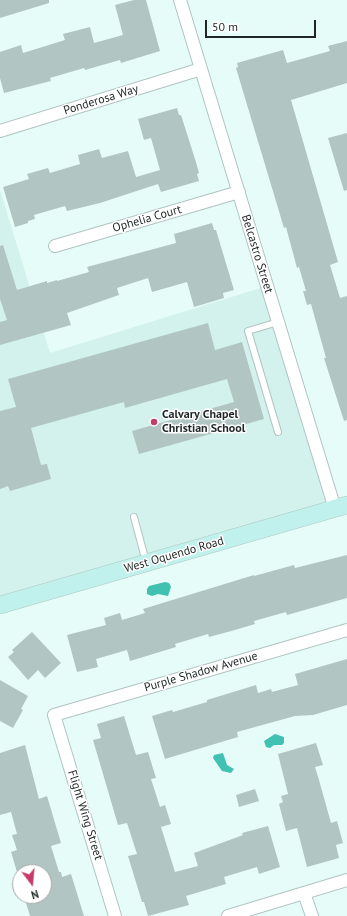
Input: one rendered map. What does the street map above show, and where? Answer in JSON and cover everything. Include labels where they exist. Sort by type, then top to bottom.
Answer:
[{"type":"street","name":"Belcastro Street","points":[[180,0],[278,322],[341,507]]},
{"type":"street","name":"Ponderosa Way","points":[[0,131],[202,69]]},
{"type":"street","name":"Ophelia Court","points":[[55,246],[239,192]]},
{"type":"street","name":"West Oquendo Road","points":[[0,605],[341,507]]},
{"type":"street","name":"Purple Shadow Avenue","points":[[54,715],[347,630]]},
{"type":"street","name":"Flight Wing Street","points":[[54,715],[115,916]]},
{"type":"street","points":[[228,916],[347,880]]},
{"type":"street","points":[[304,893],[312,916]]},
{"type":"lane","points":[[278,322],[248,331],[278,432]]},
{"type":"lane","points":[[134,517],[147,563]]},
{"type":"shaded area","name":"Calvary Chapel Christian School","points":[[0,190],[50,353],[267,286],[335,509],[0,605]]},
{"type":"shaded area","points":[[165,582],[169,583],[171,587],[168,596],[158,594],[152,596],[147,594],[147,589],[149,586]]},
{"type":"shaded area","points":[[275,734],[284,737],[284,743],[282,745],[274,745],[270,748],[266,747],[264,741]]},
{"type":"shaded area","points":[[223,753],[227,765],[234,769],[231,773],[222,771],[213,758],[214,755]]},
{"type":"building","points":[[0,0],[49,0],[49,3],[0,18]]},
{"type":"building","points":[[134,0],[146,0],[160,51],[121,63],[120,60],[85,70],[84,68],[50,78],[51,81],[4,93],[0,78],[0,52],[21,45],[23,53],[65,40],[63,34],[90,27],[94,43],[123,35],[115,5]]},
{"type":"building","points":[[347,41],[347,83],[291,100],[338,262],[330,265],[340,298],[347,296],[347,420],[344,421],[324,358],[326,358],[311,304],[307,305],[303,291],[306,291],[299,267],[297,268],[286,227],[284,228],[236,68],[238,67],[237,63],[283,50],[287,63],[330,51],[328,46]]},
{"type":"building","points":[[177,108],[179,115],[181,115],[195,159],[199,173],[197,174],[199,181],[161,192],[158,184],[100,203],[67,211],[65,206],[34,215],[35,219],[15,227],[3,187],[29,179],[27,174],[48,168],[50,173],[80,164],[78,155],[99,149],[102,158],[128,151],[136,177],[160,170],[151,138],[144,140],[138,119]]},
{"type":"building","points":[[347,133],[347,190],[344,191],[328,138]]},
{"type":"building","points":[[212,223],[214,230],[216,230],[234,290],[223,293],[224,298],[194,307],[187,282],[152,292],[148,278],[117,288],[119,295],[67,313],[71,325],[0,345],[0,322],[7,320],[0,299],[0,246],[3,245],[17,290],[47,281],[47,283],[57,281],[89,272],[87,267],[176,243],[174,234]]},
{"type":"building","points":[[208,323],[215,350],[242,342],[264,419],[139,454],[132,431],[234,402],[227,379],[125,408],[124,402],[31,428],[41,465],[47,464],[51,479],[10,491],[8,486],[0,489],[0,411],[16,407],[8,379]]},
{"type":"building","points":[[347,555],[347,598],[287,615],[286,612],[254,621],[255,624],[209,637],[208,634],[175,644],[176,647],[130,661],[127,650],[96,659],[98,667],[77,672],[67,635],[106,625],[104,618],[120,613],[122,620],[145,613],[143,609],[254,575],[294,565],[295,568]]},
{"type":"building","points":[[32,632],[61,663],[45,678],[38,670],[28,680],[8,657],[14,652],[12,650]]},
{"type":"building","points":[[347,659],[347,705],[313,715],[295,716],[237,732],[238,737],[165,759],[152,716],[172,710],[173,712],[207,702],[207,700],[256,685],[258,693],[271,689],[272,692],[298,685],[295,674]]},
{"type":"building","points":[[0,680],[28,696],[21,709],[23,710],[13,728],[0,721]]},
{"type":"building","points":[[124,716],[136,755],[148,752],[156,778],[151,779],[160,807],[165,805],[171,824],[161,827],[175,872],[198,866],[194,853],[243,835],[242,833],[268,826],[280,867],[259,874],[257,867],[224,877],[226,884],[186,896],[189,905],[148,916],[144,902],[142,902],[128,856],[137,854],[127,823],[118,825],[93,740],[101,738],[97,724]]},
{"type":"building","points":[[316,743],[323,765],[315,767],[331,823],[337,821],[343,843],[336,845],[339,858],[307,867],[297,828],[286,831],[279,804],[283,802],[281,796],[288,794],[278,754]]},
{"type":"building","points":[[25,745],[39,799],[47,796],[61,843],[51,846],[59,872],[61,872],[62,877],[71,874],[84,916],[30,916],[26,904],[52,904],[52,864],[15,864],[11,852],[17,850],[12,835],[17,834],[11,812],[0,815],[0,753]]},
{"type":"building","points":[[255,789],[259,801],[239,807],[236,795]]},
{"type":"place","name":"Calvary Chapel Christian School","points":[[154,422]]}]
